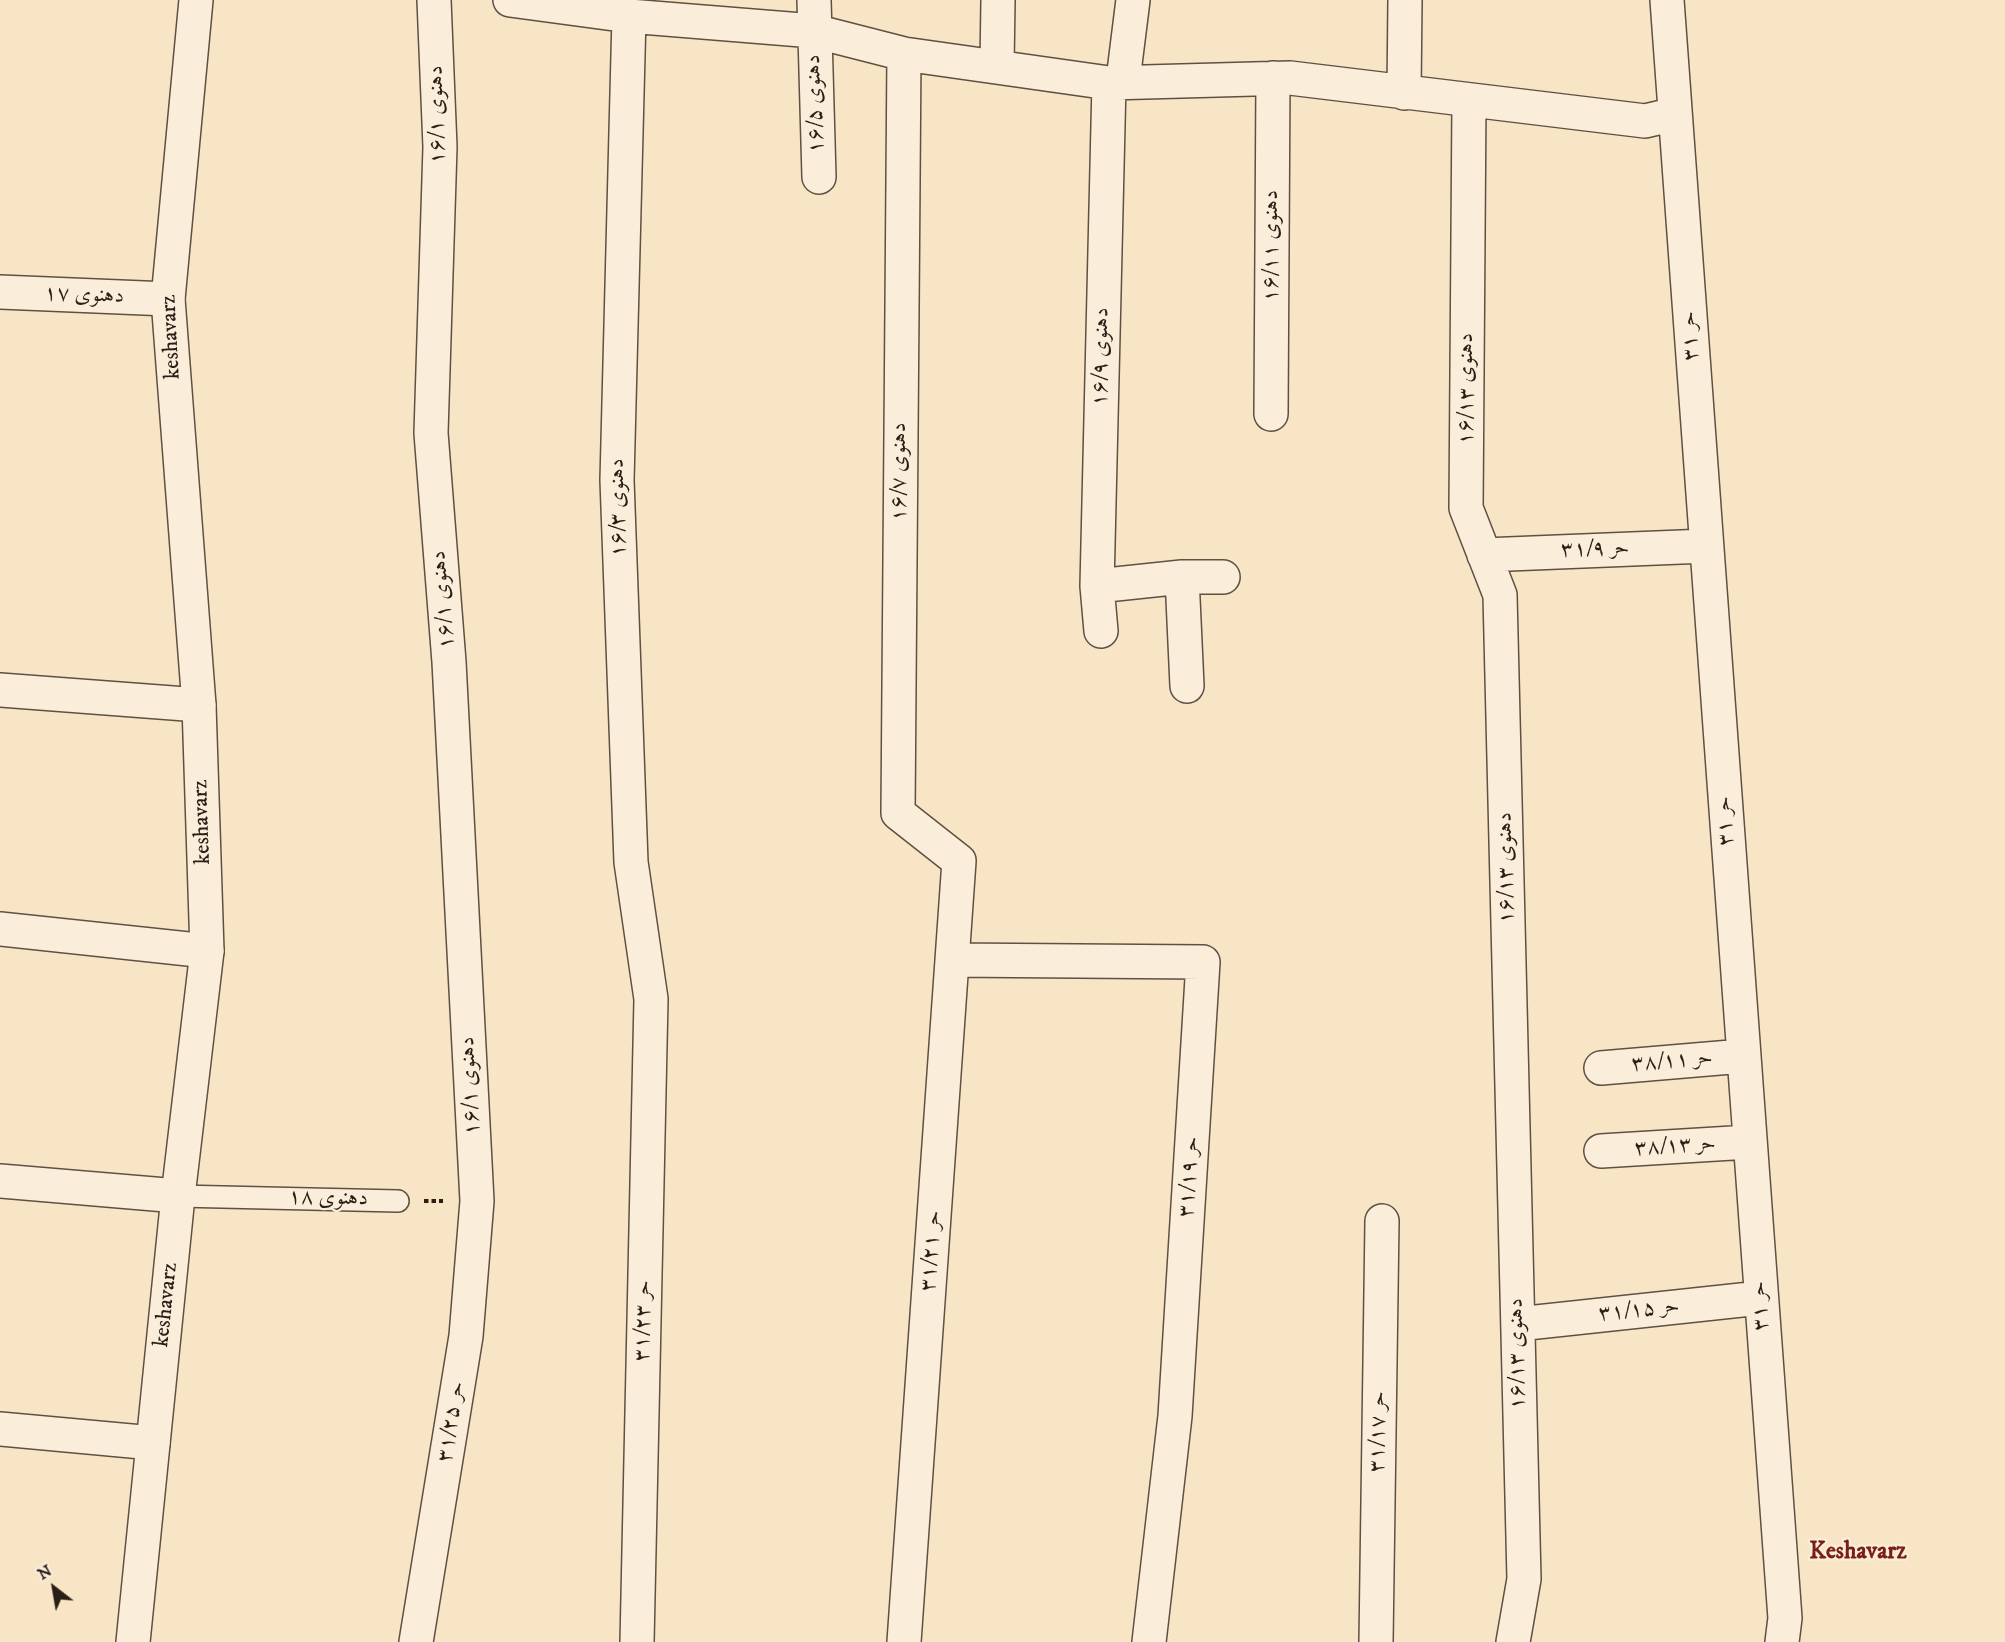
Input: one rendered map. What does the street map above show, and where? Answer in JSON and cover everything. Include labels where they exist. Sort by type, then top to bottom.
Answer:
[{"type":"street","name":"keshavarz","points":[[133,1642],[178,1196],[207,951],[199,705],[168,299],[196,0]]},
{"type":"street","name":"دهنوی ۱۶/۱","points":[[434,0],[440,147],[431,433],[450,674],[477,1201]]},
{"type":"street","points":[[510,0],[592,6],[628,16],[814,16],[904,54],[1116,81],[1273,78],[1645,121],[1675,114]]},
{"type":"street","points":[[997,66],[998,0]]},
{"type":"street","name":"دهنوی ۱۶/۹","points":[[1101,631],[1097,586],[1116,81],[1133,0]]},
{"type":"street","points":[[1404,93],[1405,0]]},
{"type":"street","name":"حر ۳۱","points":[[1667,0],[1785,1618],[1782,1642]]},
{"type":"street","name":"دهنوی ۱۶/۳","points":[[628,16],[616,480],[632,862],[651,999]]},
{"type":"street","name":"دهنوی ۱۶/۵","points":[[814,16],[819,177]]},
{"type":"street","name":"دهنوی ۱۶/۷","points":[[904,54],[898,813],[959,861]]},
{"type":"street","name":"دهنوی ۱۶/۱۱","points":[[1271,414],[1273,78]]},
{"type":"street","name":"دهنوی ۱۶/۱۳","points":[[1469,100],[1466,508],[1500,595],[1524,1579],[1513,1642]]},
{"type":"street","name":"دهنوی ۱۷","points":[[0,292],[168,299]]},
{"type":"street","name":"حر ۳۱/۹","points":[[1484,555],[1706,546]]},
{"type":"street","points":[[1182,577],[1187,686]]},
{"type":"street","points":[[1097,586],[1182,577],[1223,577]]},
{"type":"street","points":[[0,690],[199,705]]},
{"type":"street","name":"حر ۳۱/۲۱","points":[[904,1642],[959,861]]},
{"type":"street","points":[[0,929],[207,951]]},
{"type":"street","name":"حر ۳۱/۱۹","points":[[952,960],[1203,962],[1175,1416],[1149,1642]]},
{"type":"street","name":"حر ۳۱/۲۳","points":[[637,1642],[651,999]]},
{"type":"street","name":"حر ۳۸/۱۱","points":[[1601,1068],[1743,1056]]},
{"type":"street","name":"حر ۳۸/۱۳","points":[[1601,1151],[1749,1142]]},
{"type":"street","points":[[0,1181],[178,1196]]},
{"type":"street","name":"حر ۳۱/۲۵","points":[[416,1642],[466,1336],[477,1201]]},
{"type":"street","name":"حر ۳۱/۱۷","points":[[1376,1642],[1382,1221]]},
{"type":"street","name":"حر ۳۱/۱۵","points":[[1518,1324],[1760,1298]]},
{"type":"street","points":[[0,1429],[153,1443]]},
{"type":"lane","name":"دهنوی ۱۸","points":[[178,1196],[398,1201]]},
{"type":"path","name":"دهنوی ۱۸","points":[[398,1201],[477,1201]]},
{"type":"district","name":"Keshavarz","points":[[1858,1553]]}]
